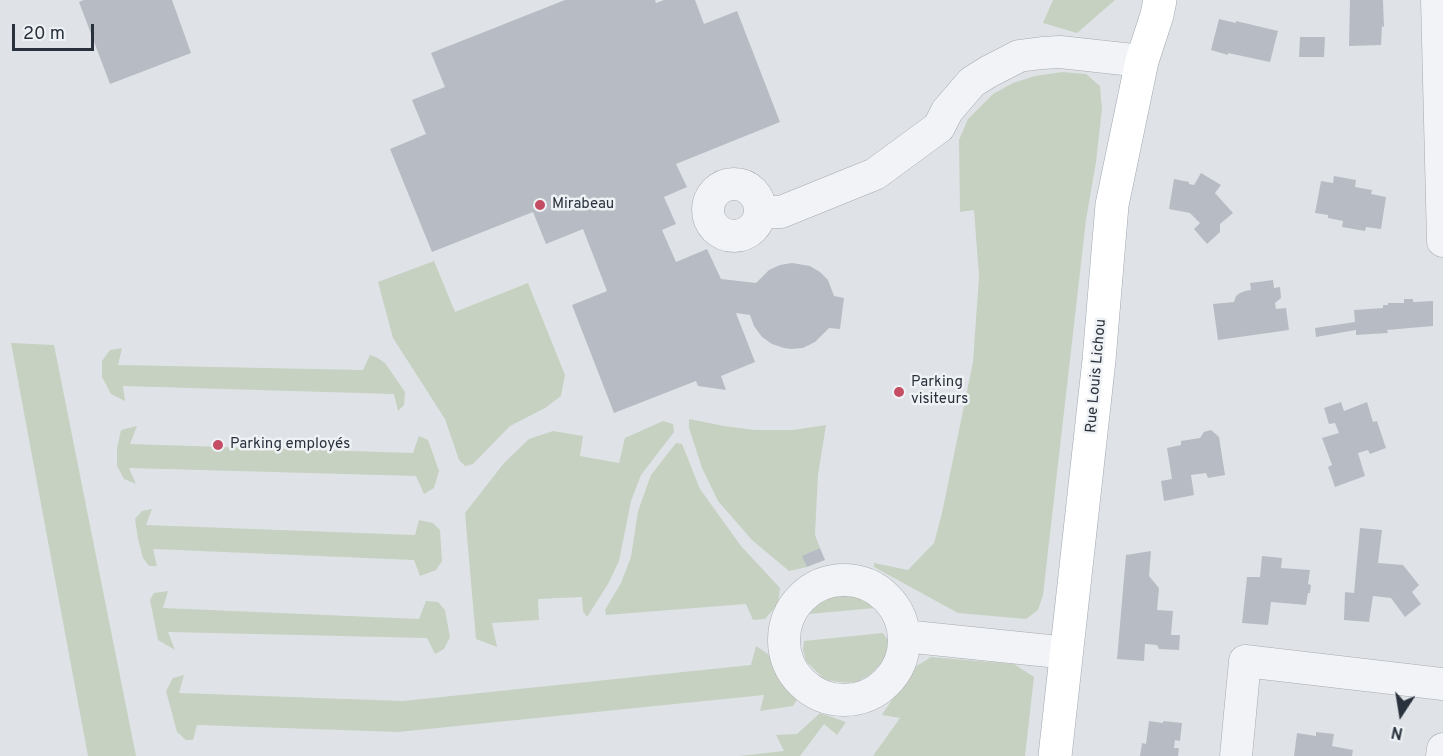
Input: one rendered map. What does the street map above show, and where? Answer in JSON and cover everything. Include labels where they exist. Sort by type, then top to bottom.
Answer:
[{"type":"main road","name":"Rue Louis Lichou","points":[[1055,756],[1081,532],[1112,205],[1142,61],[1161,0]]},
{"type":"street","points":[[1437,0],[1443,241]]},
{"type":"street","points":[[760,212],[781,212],[876,174],[939,128],[947,111],[972,82],[1019,56],[1060,52],[1142,61]]},
{"type":"street","points":[[904,636],[1049,651],[1066,655]]},
{"type":"street","points":[[1236,756],[1245,662],[1443,684]]},
{"type":"street","points":[[1442,756],[1443,749]]},
{"type":"green space","points":[[1053,0],[1115,0],[1077,33],[1043,23]]},
{"type":"green space","points":[[1062,72],[1086,74],[1100,86],[1102,109],[1086,220],[1043,595],[1038,610],[1026,619],[958,613],[874,567],[874,563],[908,570],[934,543],[973,362],[979,276],[974,210],[960,212],[959,140],[968,119],[993,94],[1013,83],[1035,76]]},
{"type":"green space","points":[[434,261],[455,312],[528,283],[565,375],[561,396],[545,408],[510,426],[473,464],[465,466],[459,460],[445,419],[393,338],[378,282]]},
{"type":"green space","points":[[11,343],[54,345],[136,756],[88,756]]},
{"type":"green space","points":[[122,348],[118,365],[363,370],[370,355],[385,363],[405,392],[404,405],[398,411],[394,394],[123,386],[125,401],[111,394],[102,377],[102,361],[110,350]]},
{"type":"green space","points":[[689,419],[755,430],[793,430],[826,425],[818,475],[816,514],[815,535],[820,548],[803,556],[807,567],[789,571],[752,540],[718,501],[702,468],[689,428]]},
{"type":"green space","points":[[663,421],[673,424],[674,432],[641,475],[631,501],[619,561],[608,584],[587,617],[583,611],[582,597],[538,599],[539,620],[492,623],[497,647],[476,639],[465,513],[504,463],[529,439],[553,431],[583,436],[580,456],[619,463],[625,438]]},
{"type":"green space","points":[[137,426],[130,444],[413,453],[419,436],[428,440],[439,471],[434,488],[424,494],[416,476],[129,468],[136,484],[124,479],[117,466],[117,448],[121,430]]},
{"type":"green space","points":[[676,443],[682,444],[700,489],[741,546],[780,588],[778,604],[765,619],[753,620],[746,604],[606,615],[605,610],[621,583],[631,557],[638,511],[651,475]]},
{"type":"green space","points":[[152,509],[146,525],[415,535],[419,520],[433,523],[440,530],[442,561],[436,570],[420,576],[414,560],[153,549],[157,566],[149,566],[143,558],[135,519],[142,511]]},
{"type":"green space","points":[[168,591],[163,608],[419,619],[426,601],[438,602],[445,610],[450,637],[444,649],[435,654],[427,638],[168,632],[175,650],[158,640],[150,600],[154,593]]},
{"type":"green space","points":[[841,595],[859,596],[875,608],[809,614],[815,605],[824,599]]},
{"type":"green space","points":[[883,633],[890,643],[884,660],[871,674],[855,683],[824,679],[806,661],[803,650],[804,641]]},
{"type":"green space","points":[[756,646],[768,654],[798,698],[793,706],[760,711],[764,695],[398,732],[197,725],[193,740],[186,740],[177,732],[166,691],[173,678],[184,675],[179,693],[403,701],[751,665]]},
{"type":"green space","points":[[931,657],[1014,664],[1034,677],[1025,756],[873,756],[900,718],[882,715],[912,669]]},
{"type":"green space","points":[[820,713],[846,722],[837,735],[824,724],[800,756],[739,756],[784,751],[776,735],[797,734]]},
{"type":"building","points":[[84,0],[172,0],[191,53],[110,84],[79,2]]},
{"type":"building","name":"Mirabeau","points":[[565,0],[655,0],[656,3],[664,0],[695,0],[704,24],[737,11],[780,122],[676,164],[687,187],[664,197],[676,224],[662,230],[676,262],[707,249],[721,279],[756,283],[769,270],[780,265],[792,263],[810,266],[828,280],[834,296],[844,298],[840,329],[829,328],[815,342],[803,348],[784,348],[762,337],[750,315],[736,313],[755,362],[721,376],[726,390],[698,386],[696,381],[614,413],[572,305],[607,291],[583,229],[546,244],[533,212],[432,252],[390,149],[426,134],[412,100],[445,87],[431,53]]},
{"type":"building","points":[[1350,0],[1383,0],[1384,27],[1382,26],[1381,45],[1349,46]]},
{"type":"building","points":[[1219,19],[1278,31],[1270,62],[1211,50]]},
{"type":"building","points":[[1300,37],[1325,37],[1324,57],[1299,57]]},
{"type":"building","points":[[1201,173],[1221,185],[1215,193],[1233,213],[1220,224],[1220,232],[1207,244],[1194,229],[1200,223],[1190,213],[1169,209],[1174,179],[1194,185]]},
{"type":"building","points":[[1334,176],[1356,180],[1355,187],[1372,190],[1371,194],[1386,197],[1381,229],[1366,227],[1365,231],[1342,227],[1343,221],[1315,213],[1321,181],[1333,183]]},
{"type":"building","points":[[1273,280],[1274,288],[1280,287],[1281,298],[1275,303],[1276,309],[1286,308],[1289,330],[1218,340],[1213,304],[1234,302],[1240,293],[1251,290],[1250,283]]},
{"type":"building","points":[[1404,299],[1413,299],[1413,302],[1433,301],[1433,326],[1356,335],[1356,330],[1316,337],[1315,328],[1355,322],[1354,310],[1383,308],[1383,305],[1388,305],[1388,303],[1404,303]]},
{"type":"building","points":[[1341,402],[1344,411],[1367,402],[1373,422],[1377,421],[1386,448],[1370,454],[1368,450],[1358,453],[1365,476],[1335,487],[1328,467],[1332,465],[1322,438],[1339,433],[1335,423],[1329,424],[1324,408]]},
{"type":"building","points":[[1211,430],[1219,437],[1225,475],[1208,478],[1206,473],[1191,475],[1194,495],[1164,501],[1161,481],[1172,479],[1167,448],[1181,445],[1181,441],[1200,438],[1204,432]]},
{"type":"building","points":[[1360,528],[1382,530],[1378,563],[1403,565],[1419,585],[1412,592],[1421,604],[1405,617],[1391,598],[1373,596],[1369,622],[1344,620],[1345,592],[1354,593]]},
{"type":"building","points":[[820,548],[825,560],[807,567],[802,556]]},
{"type":"building","points":[[1151,551],[1149,576],[1159,588],[1157,610],[1173,611],[1171,635],[1180,635],[1179,650],[1159,649],[1157,645],[1145,644],[1144,661],[1117,659],[1126,555]]},
{"type":"building","points":[[1262,556],[1282,558],[1281,568],[1310,570],[1308,584],[1311,585],[1310,593],[1308,593],[1306,605],[1271,602],[1268,625],[1242,623],[1247,577],[1260,577]]},
{"type":"building","points":[[1149,721],[1182,723],[1180,741],[1175,740],[1174,748],[1179,748],[1178,756],[1140,756],[1142,743],[1146,744]]},
{"type":"building","points":[[1316,732],[1334,734],[1332,746],[1353,750],[1352,756],[1294,756],[1297,733],[1316,736]]},
{"type":"place","name":"Mirabeau","points":[[540,205]]},
{"type":"place","name":"Parking visiteurs","points":[[899,392]]},
{"type":"place","name":"Parking employés","points":[[218,445]]}]
